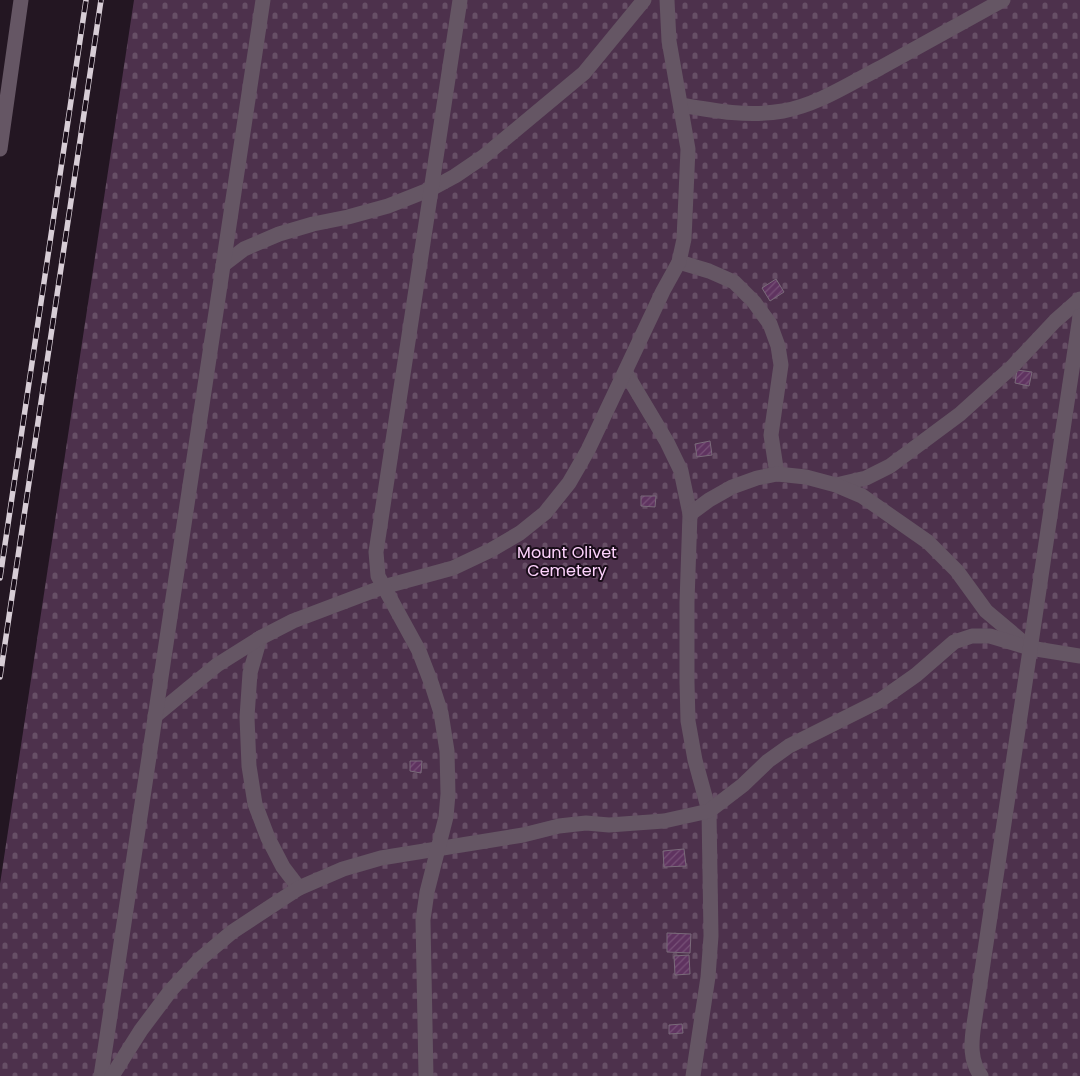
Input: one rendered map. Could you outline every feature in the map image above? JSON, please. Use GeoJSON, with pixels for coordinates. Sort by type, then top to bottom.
{"type":"FeatureCollection","features":[{"type":"Feature","properties":{"kind":"street"},"geometry":{"type":"LineString","coordinates":[[0,149],[21,0]]}},
{"type":"Feature","properties":{"kind":"street"},"geometry":{"type":"LineString","coordinates":[[101,1076],[263,0]]}},
{"type":"Feature","properties":{"kind":"street"},"geometry":{"type":"LineString","coordinates":[[426,1076],[423,920],[427,892],[446,817],[448,794],[446,751],[441,713],[419,651],[378,576],[376,552],[459,6],[470,0]]}},
{"type":"Feature","properties":{"kind":"street"},"geometry":{"type":"LineString","coordinates":[[223,265],[244,249],[279,234],[388,206],[431,189],[455,176],[482,157],[584,73],[644,0]]}},
{"type":"Feature","properties":{"kind":"street"},"geometry":{"type":"LineString","coordinates":[[155,716],[217,665],[260,638],[293,621],[383,587],[453,568],[491,550],[520,533],[545,513],[569,484],[588,450],[626,373],[663,291],[679,262],[684,239],[688,149],[669,41],[667,0]]}},
{"type":"Feature","properties":{"kind":"street"},"geometry":{"type":"LineString","coordinates":[[681,105],[725,113],[757,114],[784,111],[810,103],[843,88],[1002,0]]}},
{"type":"Feature","properties":{"kind":"street"},"geometry":{"type":"LineString","coordinates":[[679,262],[734,282],[754,302],[770,324],[778,346],[781,365],[771,434],[777,474]]}},
{"type":"Feature","properties":{"kind":"street"},"geometry":{"type":"LineString","coordinates":[[836,485],[866,478],[890,466],[960,414],[1012,367],[1055,321],[1080,298]]}},
{"type":"Feature","properties":{"kind":"street"},"geometry":{"type":"LineString","coordinates":[[981,1076],[972,1055],[972,1041],[1080,316]]}},
{"type":"Feature","properties":{"kind":"street"},"geometry":{"type":"LineString","coordinates":[[626,373],[667,442],[681,471],[690,514],[687,602],[688,721],[695,760],[709,811],[711,936],[708,977],[693,1076]]}},
{"type":"Feature","properties":{"kind":"street"},"geometry":{"type":"LineString","coordinates":[[690,514],[709,500],[732,487],[757,478],[777,474],[806,477],[836,485],[862,496],[928,542],[957,571],[986,611],[1030,648]]}},
{"type":"Feature","properties":{"kind":"street"},"geometry":{"type":"LineString","coordinates":[[112,1076],[141,1030],[161,1003],[200,958],[232,932],[298,888],[343,869],[380,858],[438,847],[523,835],[559,826],[586,823],[616,824],[664,821],[709,811],[790,746],[879,701],[916,674],[954,642],[972,636],[990,636],[1030,648],[1080,656]]}},
{"type":"Feature","properties":{"kind":"street"},"geometry":{"type":"LineString","coordinates":[[260,638],[250,672],[247,717],[249,766],[253,794],[268,838],[283,867],[298,888]]}},
{"type":"Feature","properties":{"kind":"green space","name":"Mount Olivet Cemetery"},"geometry":{"type":"Polygon","coordinates":[[[134,0],[1080,0],[1080,1076],[0,1076],[0,884],[134,0]]]}},
{"type":"Feature","properties":{"kind":"building"},"geometry":{"type":"Polygon","coordinates":[[[776,279],[784,292],[770,301],[762,288],[776,279]]]}},
{"type":"Feature","properties":{"kind":"building"},"geometry":{"type":"Polygon","coordinates":[[[1017,370],[1032,372],[1029,386],[1015,383],[1017,370]]]}},
{"type":"Feature","properties":{"kind":"building"},"geometry":{"type":"Polygon","coordinates":[[[710,441],[712,455],[697,457],[695,444],[710,441]]]}},
{"type":"Feature","properties":{"kind":"building"},"geometry":{"type":"Polygon","coordinates":[[[641,496],[656,496],[655,507],[641,506],[641,496]]]}},
{"type":"Feature","properties":{"kind":"building"},"geometry":{"type":"Polygon","coordinates":[[[410,761],[422,761],[421,773],[410,771],[410,761]]]}},
{"type":"Feature","properties":{"kind":"building"},"geometry":{"type":"Polygon","coordinates":[[[684,849],[686,866],[664,867],[663,851],[684,849]]]}},
{"type":"Feature","properties":{"kind":"building"},"geometry":{"type":"Polygon","coordinates":[[[667,933],[691,934],[690,953],[667,952],[667,933]]]}},
{"type":"Feature","properties":{"kind":"building"},"geometry":{"type":"Polygon","coordinates":[[[689,955],[690,974],[675,975],[674,956],[689,955]]]}},
{"type":"Feature","properties":{"kind":"building"},"geometry":{"type":"Polygon","coordinates":[[[682,1024],[683,1033],[669,1034],[669,1025],[682,1024]]]}},
{"type":"Feature","properties":{"kind":"railway"},"geometry":{"type":"LineString","coordinates":[[0,578],[86,0]]}},
{"type":"Feature","properties":{"kind":"railway"},"geometry":{"type":"LineString","coordinates":[[0,677],[101,0]]}}]}
